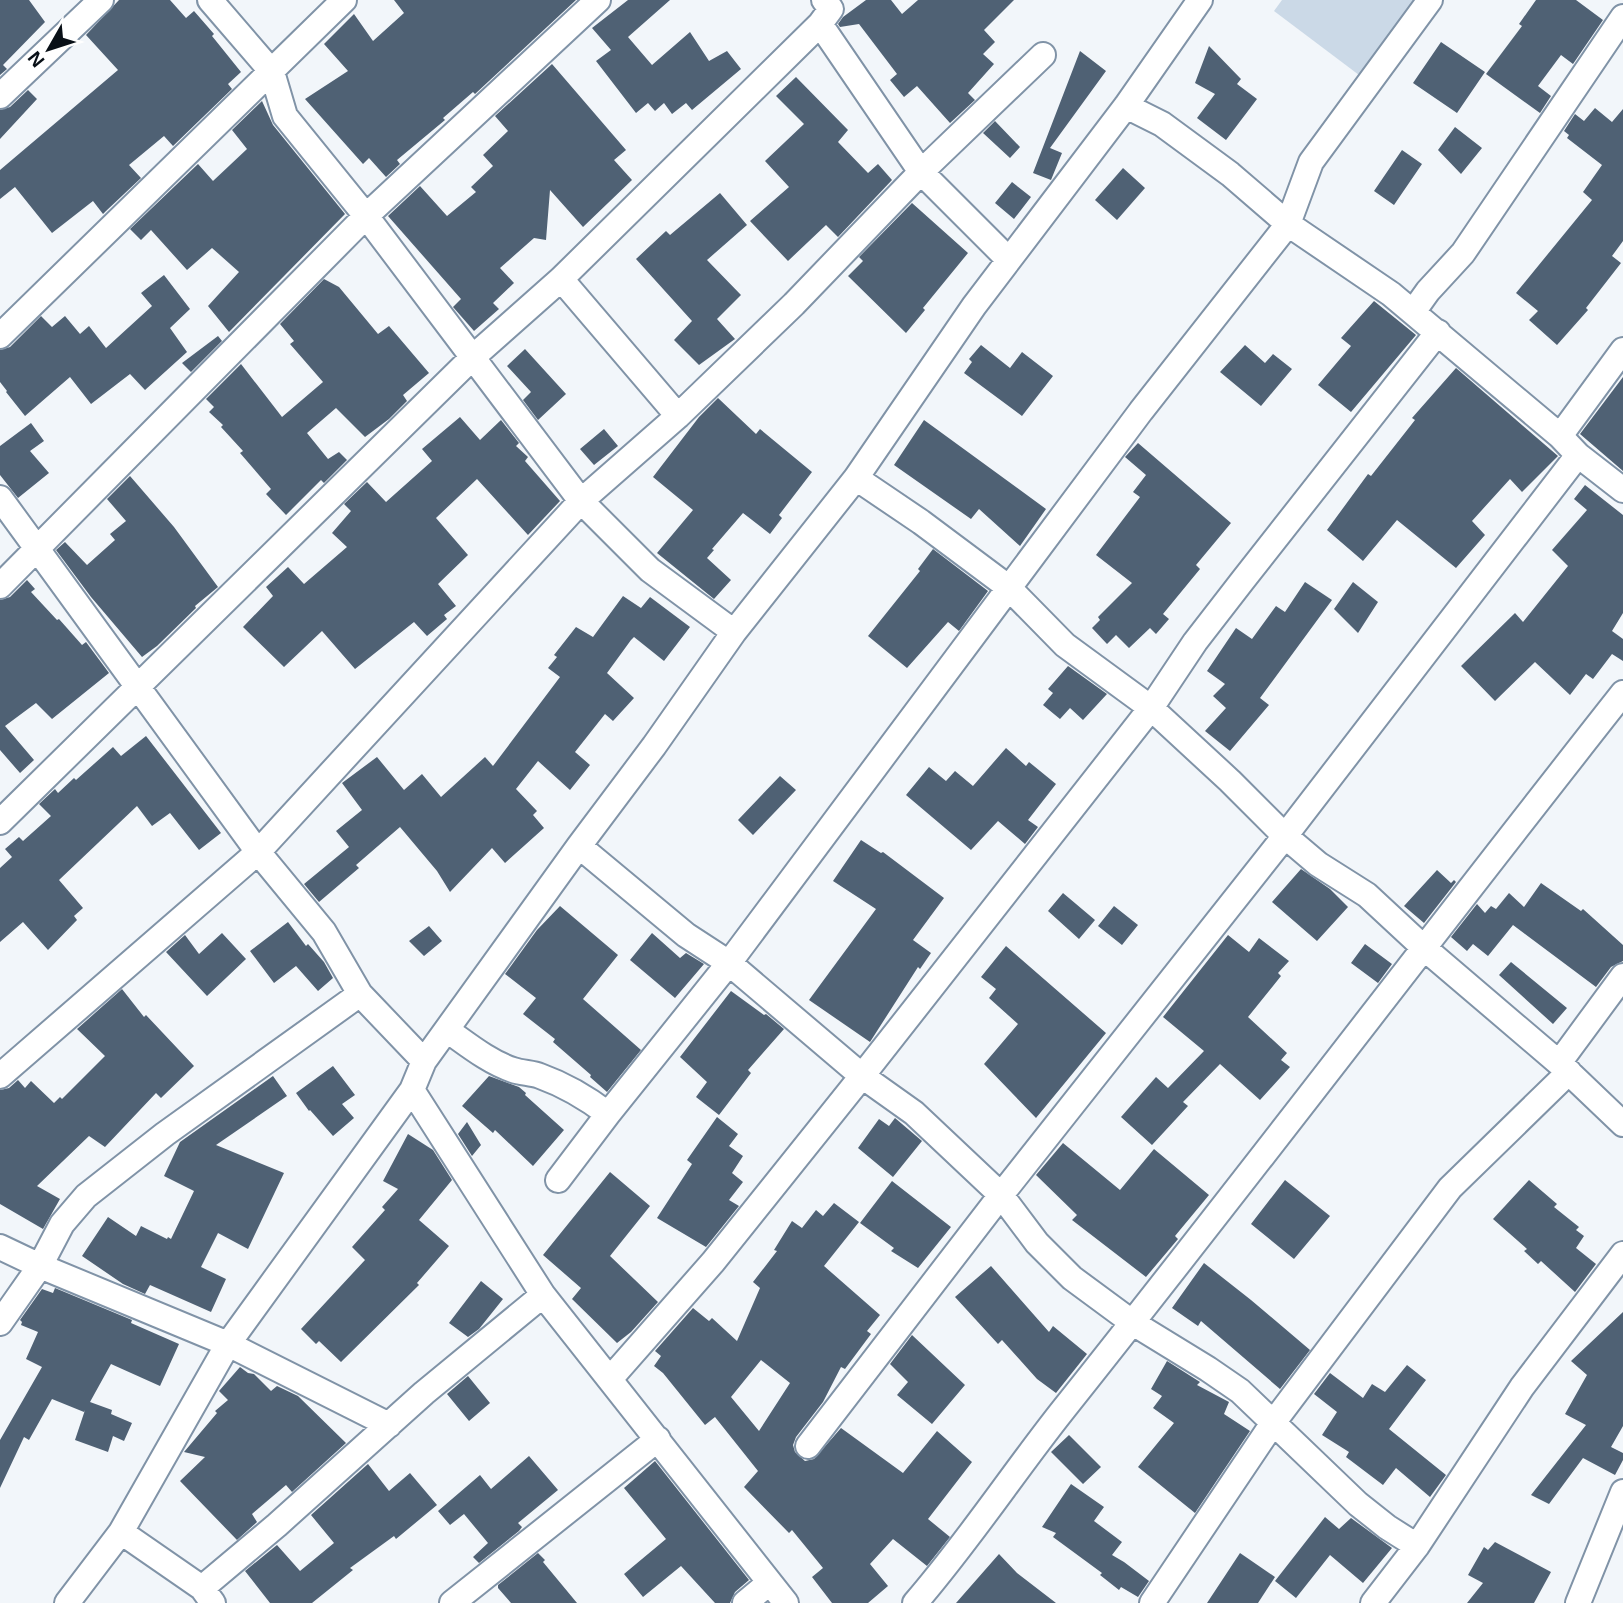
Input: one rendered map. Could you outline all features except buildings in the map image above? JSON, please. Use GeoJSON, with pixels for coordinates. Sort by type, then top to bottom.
{"type":"FeatureCollection","features":[{"type":"Feature","properties":{"kind":"street"},"geometry":{"type":"LineString","coordinates":[[0,96],[101,0]]}},
{"type":"Feature","properties":{"kind":"street"},"geometry":{"type":"LineString","coordinates":[[210,0],[272,72],[285,116],[366,216],[581,501],[650,570],[734,632]]}},
{"type":"Feature","properties":{"kind":"street"},"geometry":{"type":"LineString","coordinates":[[0,336],[344,0]]}},
{"type":"Feature","properties":{"kind":"street"},"geometry":{"type":"LineString","coordinates":[[0,586],[366,216],[598,0]]}},
{"type":"Feature","properties":{"kind":"street"},"geometry":{"type":"LineString","coordinates":[[67,1603],[121,1532],[229,1344],[411,1090],[424,1061],[734,632],[856,478],[1008,259],[1126,106],[1200,0]]}},
{"type":"Feature","properties":{"kind":"street"},"geometry":{"type":"LineString","coordinates":[[558,1180],[729,963],[1141,411],[1288,224],[1311,162],[1430,0]]}},
{"type":"Feature","properties":{"kind":"street"},"geometry":{"type":"LineString","coordinates":[[0,822],[473,357],[561,279],[829,8],[921,172],[1008,259]]}},
{"type":"Feature","properties":{"kind":"street"},"geometry":{"type":"LineString","coordinates":[[1413,312],[1428,291],[1463,253],[1623,17]]}},
{"type":"Feature","properties":{"kind":"street"},"geometry":{"type":"LineString","coordinates":[[0,1076],[258,852],[581,501],[678,416],[794,304],[921,172],[1042,55]]}},
{"type":"Feature","properties":{"kind":"street"},"geometry":{"type":"LineString","coordinates":[[1126,106],[1162,124],[1230,174],[1288,224],[1391,294],[1560,436],[1578,455],[1623,490]]}},
{"type":"Feature","properties":{"kind":"street"},"geometry":{"type":"LineString","coordinates":[[561,279],[678,416]]}},
{"type":"Feature","properties":{"kind":"street"},"geometry":{"type":"LineString","coordinates":[[610,1379],[713,1262],[862,1076],[1151,708],[1195,642],[1438,332]]}},
{"type":"Feature","properties":{"kind":"street"},"geometry":{"type":"LineString","coordinates":[[1560,436],[1623,350]]}},
{"type":"Feature","properties":{"kind":"street"},"geometry":{"type":"LineString","coordinates":[[808,1446],[1001,1195],[1286,836],[1578,455]]}},
{"type":"Feature","properties":{"kind":"street"},"geometry":{"type":"LineString","coordinates":[[856,478],[921,522],[1008,587],[1065,645],[1151,708],[1230,780],[1286,836],[1318,864],[1367,895],[1423,947],[1564,1067],[1623,1124]]}},
{"type":"Feature","properties":{"kind":"street"},"geometry":{"type":"LineString","coordinates":[[0,498],[258,852],[324,932],[360,994],[424,1061]]}},
{"type":"Feature","properties":{"kind":"street"},"geometry":{"type":"LineString","coordinates":[[915,1603],[1623,693]]}},
{"type":"Feature","properties":{"kind":"street"},"geometry":{"type":"LineString","coordinates":[[579,846],[686,935],[729,963],[862,1076],[914,1113],[1001,1195],[1037,1243],[1072,1278],[1133,1323],[1240,1391],[1359,1504],[1387,1527],[1417,1545]]}},
{"type":"Feature","properties":{"kind":"street"},"geometry":{"type":"LineString","coordinates":[[1152,1603],[1273,1423],[1450,1188],[1564,1067],[1623,976]]}},
{"type":"Feature","properties":{"kind":"street"},"geometry":{"type":"LineString","coordinates":[[0,1323],[40,1266],[62,1224],[86,1196],[165,1134],[360,994]]}},
{"type":"Feature","properties":{"kind":"street"},"geometry":{"type":"LineString","coordinates":[[447,1030],[489,1058],[513,1070],[538,1075],[584,1096],[608,1114]]}},
{"type":"Feature","properties":{"kind":"street"},"geometry":{"type":"LineString","coordinates":[[411,1090],[543,1295],[786,1603]]}},
{"type":"Feature","properties":{"kind":"street"},"geometry":{"type":"LineString","coordinates":[[0,1247],[229,1344],[389,1425]]}},
{"type":"Feature","properties":{"kind":"street"},"geometry":{"type":"LineString","coordinates":[[1373,1603],[1417,1545],[1522,1387],[1623,1254]]}},
{"type":"Feature","properties":{"kind":"street"},"geometry":{"type":"LineString","coordinates":[[121,1532],[208,1595],[277,1525],[389,1425],[543,1295]]}},
{"type":"Feature","properties":{"kind":"street"},"geometry":{"type":"LineString","coordinates":[[452,1603],[657,1438]]}},
{"type":"Feature","properties":{"kind":"street"},"geometry":{"type":"LineString","coordinates":[[1578,1603],[1623,1492]]}},
{"type":"Feature","properties":{"kind":"street"},"geometry":{"type":"LineString","coordinates":[[1597,1561],[1623,1548]]}},
{"type":"Feature","properties":{"kind":"street"},"geometry":{"type":"LineString","coordinates":[[745,1603],[769,1583]]}},
{"type":"Feature","properties":{"kind":"shaded area"},"geometry":{"type":"Polygon","coordinates":[[[1282,0],[1415,0],[1359,75],[1274,11],[1282,0]]]}}]}
